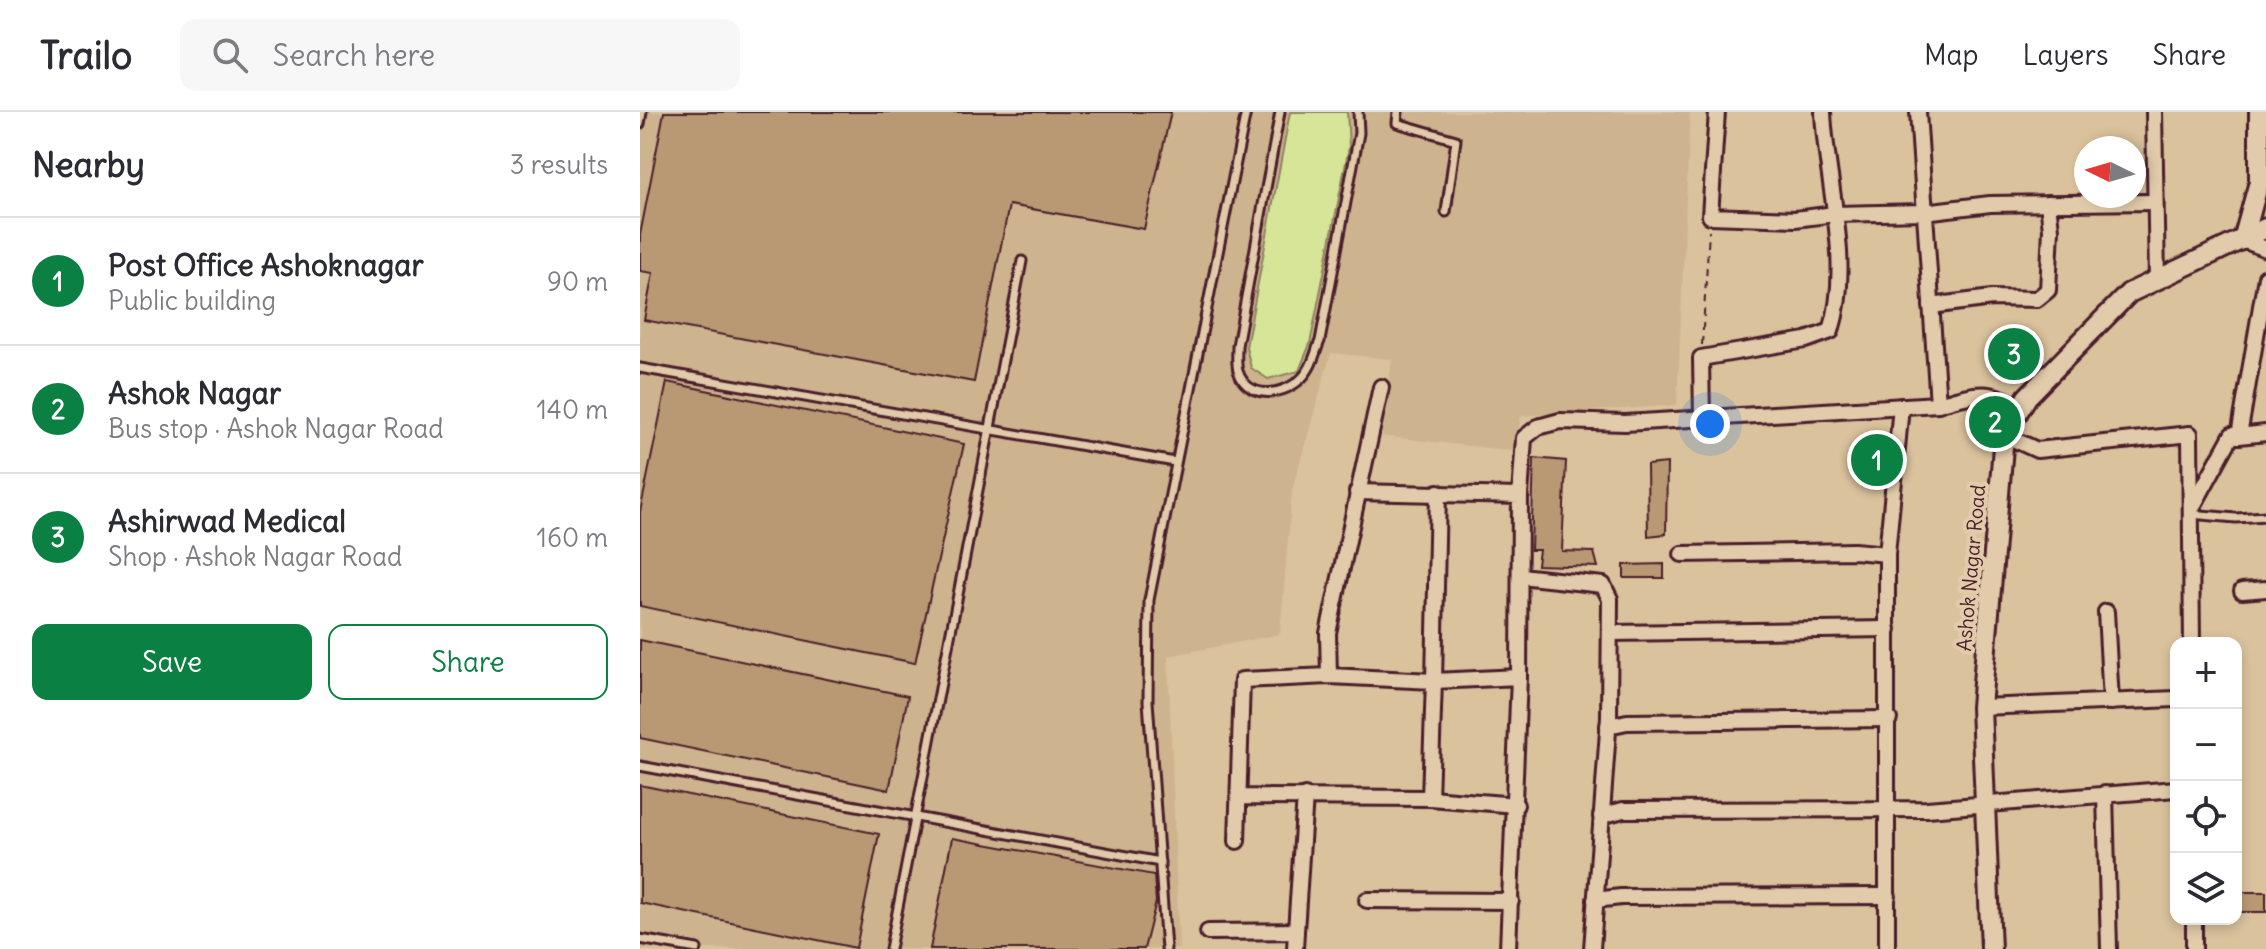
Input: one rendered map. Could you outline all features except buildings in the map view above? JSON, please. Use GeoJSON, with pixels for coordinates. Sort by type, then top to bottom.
{"type":"FeatureCollection","features":[{"type":"Feature","properties":{"kind":"street"},"geometry":{"type":"LineString","coordinates":[[1717,112],[1710,216],[1795,219],[1835,214],[1924,212],[1990,204],[2154,202]]}},
{"type":"Feature","properties":{"kind":"street"},"geometry":{"type":"LineString","coordinates":[[1702,417],[1701,358],[1806,340],[1831,331],[1838,309],[1835,214],[1823,112]]}},
{"type":"Feature","properties":{"kind":"street"},"geometry":{"type":"LineString","coordinates":[[1918,112],[1938,404]]}},
{"type":"Feature","properties":{"kind":"street"},"geometry":{"type":"LineString","coordinates":[[2154,112],[2157,280]]}},
{"type":"Feature","properties":{"kind":"street"},"geometry":{"type":"LineString","coordinates":[[2259,112],[2259,182],[2243,240],[2266,249]]}},
{"type":"Feature","properties":{"kind":"street"},"geometry":{"type":"LineString","coordinates":[[1931,306],[1992,298],[2037,299],[2048,290],[2051,229],[2048,203]]}},
{"type":"Feature","properties":{"kind":"street","name":"Ashok Nagar Road"},"geometry":{"type":"LineString","coordinates":[[1991,949],[1981,707],[2004,435],[2027,397],[2129,293],[2266,228]]}},
{"type":"Feature","properties":{"kind":"street"},"geometry":{"type":"LineString","coordinates":[[2239,436],[2266,277]]}},
{"type":"Feature","properties":{"kind":"street"},"geometry":{"type":"LineString","coordinates":[[1329,676],[1328,633],[1381,387]]}},
{"type":"Feature","properties":{"kind":"street"},"geometry":{"type":"LineString","coordinates":[[1508,949],[1516,805],[1520,496],[1524,438],[1538,427],[1560,421],[1625,423],[1938,404],[1975,394],[2002,397],[2020,409]]}},
{"type":"Feature","properties":{"kind":"street"},"geometry":{"type":"LineString","coordinates":[[1887,949],[1887,554],[1901,406]]}},
{"type":"Feature","properties":{"kind":"street"},"geometry":{"type":"LineString","coordinates":[[2190,512],[2232,435],[2266,433]]}},
{"type":"Feature","properties":{"kind":"street"},"geometry":{"type":"LineString","coordinates":[[2004,435],[2037,450],[2190,434],[2192,637]]}},
{"type":"Feature","properties":{"kind":"street"},"geometry":{"type":"LineString","coordinates":[[1357,492],[1520,496]]}},
{"type":"Feature","properties":{"kind":"street"},"geometry":{"type":"LineString","coordinates":[[1430,798],[1438,492]]}},
{"type":"Feature","properties":{"kind":"street"},"geometry":{"type":"LineString","coordinates":[[1682,554],[1854,551],[1887,554]]}},
{"type":"Feature","properties":{"kind":"street"},"geometry":{"type":"LineString","coordinates":[[1520,576],[1603,585],[1610,599],[1608,726],[1592,949]]}},
{"type":"Feature","properties":{"kind":"street"},"geometry":{"type":"LineString","coordinates":[[2242,591],[2266,589]]}},
{"type":"Feature","properties":{"kind":"street"},"geometry":{"type":"LineString","coordinates":[[2106,612],[2111,702]]}},
{"type":"Feature","properties":{"kind":"street"},"geometry":{"type":"LineString","coordinates":[[1611,633],[1888,629]]}},
{"type":"Feature","properties":{"kind":"street"},"geometry":{"type":"LineString","coordinates":[[1237,841],[1242,680],[1329,676],[1434,681],[1519,677]]}},
{"type":"Feature","properties":{"kind":"street"},"geometry":{"type":"LineString","coordinates":[[1981,707],[2170,699]]}},
{"type":"Feature","properties":{"kind":"street"},"geometry":{"type":"LineString","coordinates":[[1608,726],[1627,722],[1889,719]]}},
{"type":"Feature","properties":{"kind":"street"},"geometry":{"type":"LineString","coordinates":[[1601,816],[1623,810],[1927,809],[2170,789]]}},
{"type":"Feature","properties":{"kind":"street"},"geometry":{"type":"LineString","coordinates":[[2105,794],[2109,949]]}},
{"type":"Feature","properties":{"kind":"street"},"geometry":{"type":"LineString","coordinates":[[1295,949],[1305,796]]}},
{"type":"Feature","properties":{"kind":"street"},"geometry":{"type":"LineString","coordinates":[[1238,797],[1430,798],[1516,805]]}},
{"type":"Feature","properties":{"kind":"street"},"geometry":{"type":"LineString","coordinates":[[1595,900],[1621,897],[1888,896]]}},
{"type":"Feature","properties":{"kind":"street"},"geometry":{"type":"LineString","coordinates":[[1367,900],[1511,901]]}},
{"type":"Feature","properties":{"kind":"street"},"geometry":{"type":"LineString","coordinates":[[2194,925],[2194,949]]}},
{"type":"Feature","properties":{"kind":"street"},"geometry":{"type":"LineString","coordinates":[[1208,932],[1296,931]]}},
{"type":"Feature","properties":{"kind":"lane"},"geometry":{"type":"LineString","coordinates":[[640,124],[642,112]]}},
{"type":"Feature","properties":{"kind":"lane"},"geometry":{"type":"LineString","coordinates":[[1166,949],[1148,701],[1149,600],[1246,112]]}},
{"type":"Feature","properties":{"kind":"lane"},"geometry":{"type":"LineString","coordinates":[[1280,112],[1237,346],[1238,372],[1247,384],[1264,393],[1281,392],[1294,385],[1308,370],[1320,341],[1359,133],[1358,112]]}},
{"type":"Feature","properties":{"kind":"lane"},"geometry":{"type":"LineString","coordinates":[[1398,112],[1397,123],[1456,140],[1446,212]]}},
{"type":"Feature","properties":{"kind":"lane"},"geometry":{"type":"LineString","coordinates":[[890,949],[1022,261]]}},
{"type":"Feature","properties":{"kind":"lane"},"geometry":{"type":"LineString","coordinates":[[640,368],[989,432],[1175,462]]}},
{"type":"Feature","properties":{"kind":"lane"},"geometry":{"type":"LineString","coordinates":[[2190,512],[2236,518],[2266,516]]}},
{"type":"Feature","properties":{"kind":"lane"},"geometry":{"type":"LineString","coordinates":[[640,766],[1160,862]]}},
{"type":"Feature","properties":{"kind":"lane"},"geometry":{"type":"LineString","coordinates":[[640,939],[697,949]]}},
{"type":"Feature","properties":{"kind":"path"},"geometry":{"type":"LineString","coordinates":[[1701,358],[1710,216]]}},
{"type":"Feature","properties":{"kind":"shaded area"},"geometry":{"type":"Polygon","coordinates":[[[640,112],[1690,112],[1677,405],[1521,416],[1514,451],[1382,436],[1392,359],[1331,353],[1292,490],[1280,634],[1168,656],[1179,949],[640,949],[640,112]]]}},
{"type":"Feature","properties":{"kind":"green space"},"geometry":{"type":"Polygon","coordinates":[[[1290,112],[1347,112],[1349,147],[1310,344],[1299,371],[1268,379],[1251,368],[1246,347],[1290,112]]]}},
{"type":"Feature","properties":{"kind":"place","name":"Ashirwad Medical"},"geometry":{"type":"Point","coordinates":[2014,354]}},
{"type":"Feature","properties":{"kind":"place","name":"Ashok Nagar"},"geometry":{"type":"Point","coordinates":[1995,422]}},
{"type":"Feature","properties":{"kind":"place","name":"Post Office Ashoknagar"},"geometry":{"type":"Point","coordinates":[1877,460]}}]}
